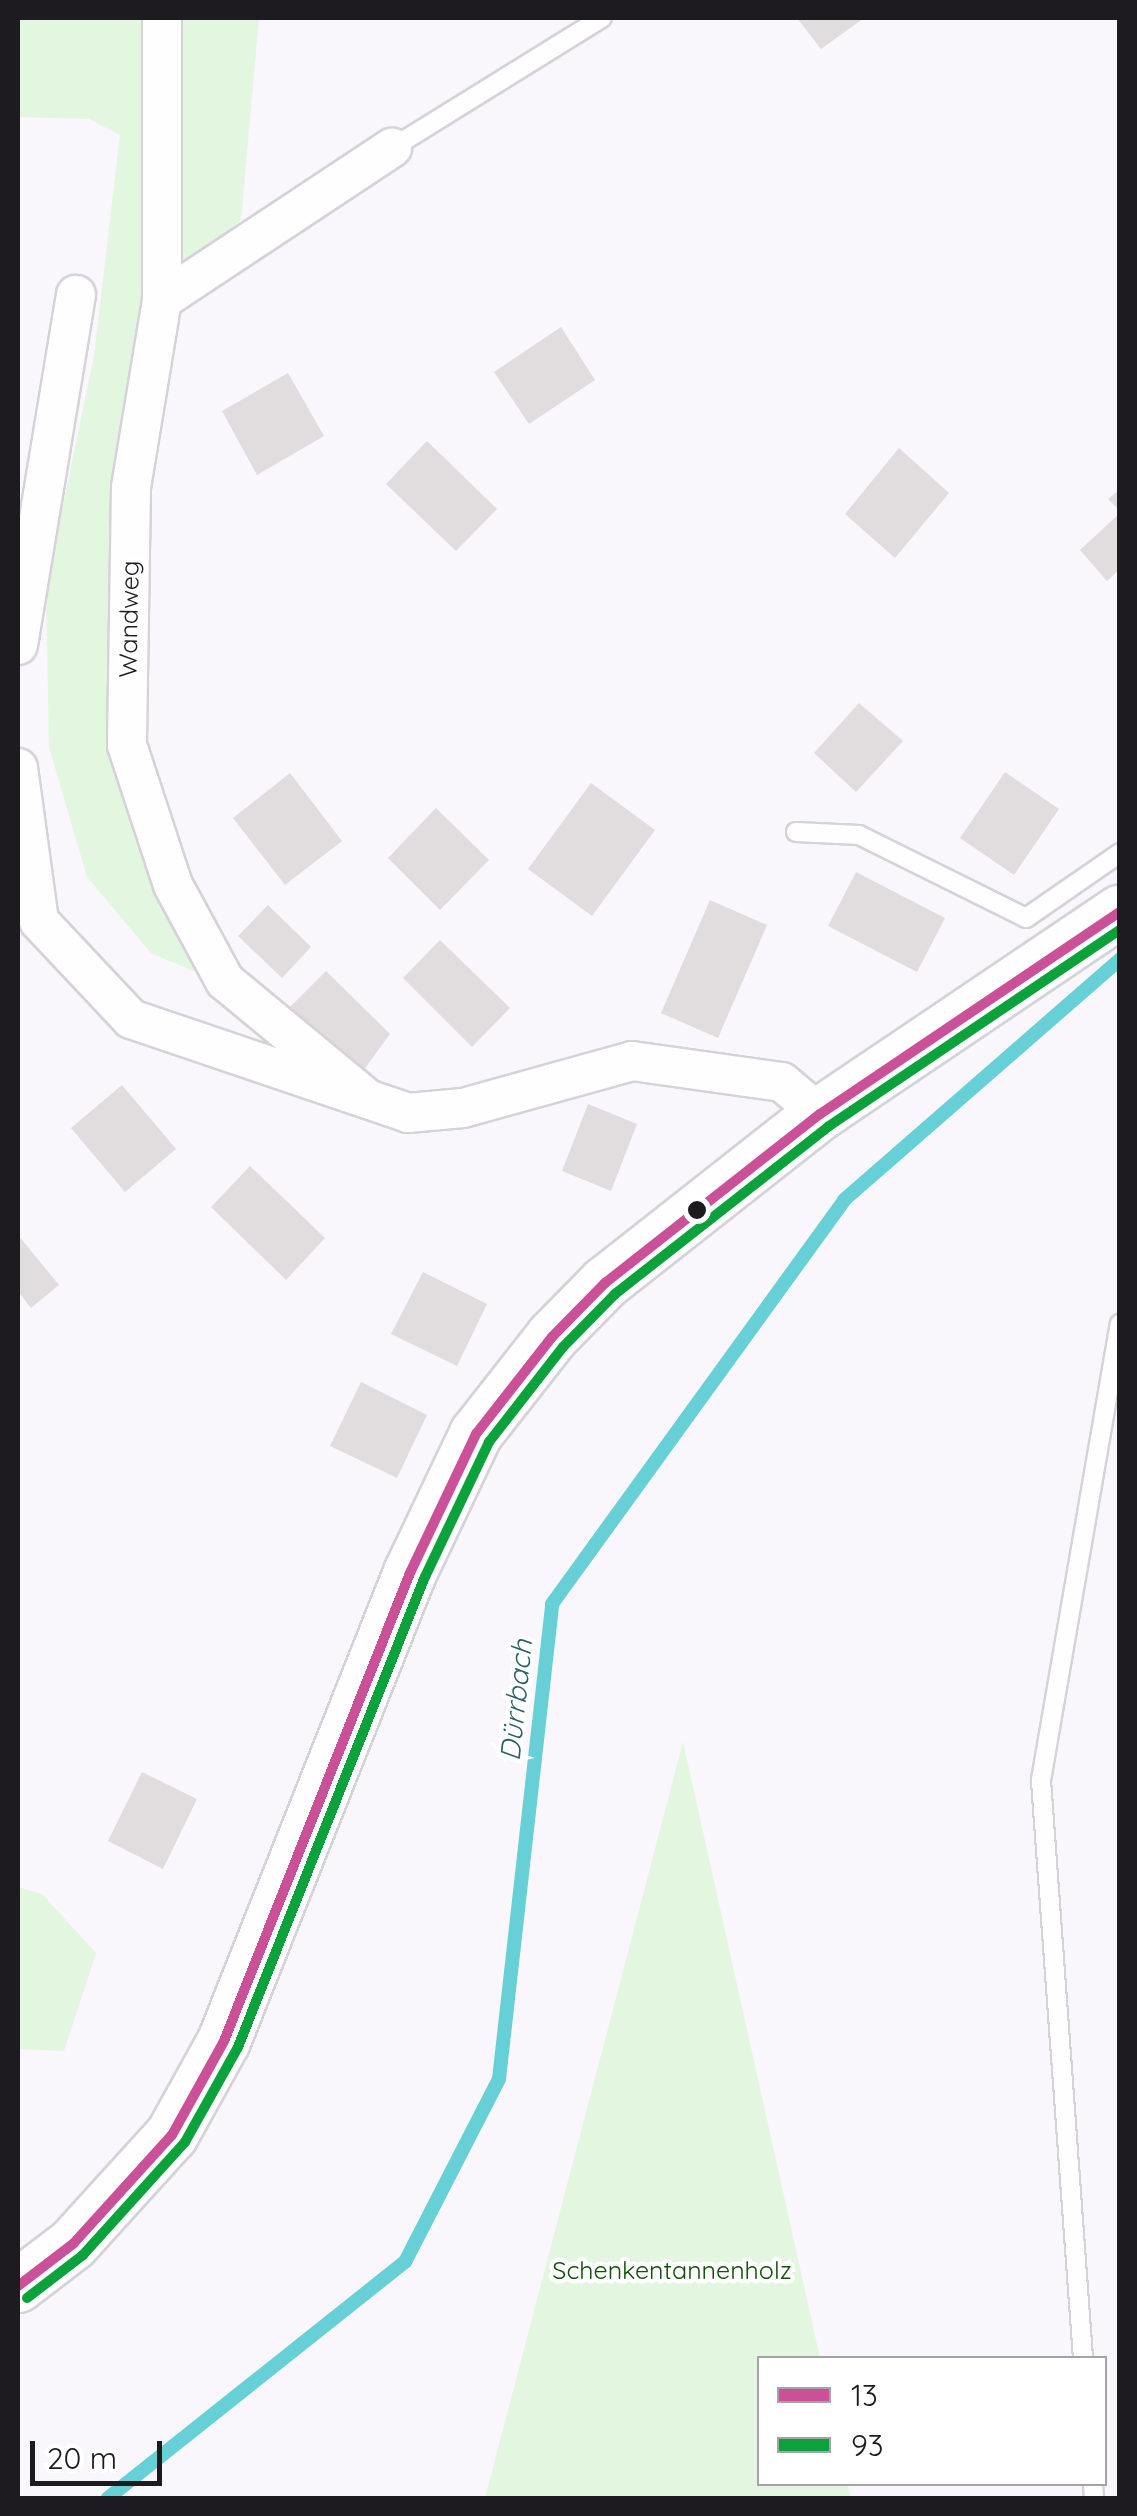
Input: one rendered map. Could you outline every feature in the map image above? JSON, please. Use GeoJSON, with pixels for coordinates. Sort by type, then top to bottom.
{"type":"FeatureCollection","features":[{"type":"Feature","properties":{"kind":"street","name":"Wandweg"},"geometry":{"type":"LineString","coordinates":[[162,18],[162,300],[131,487],[127,745],[173,885],[225,980],[364,1095]]}},
{"type":"Feature","properties":{"kind":"street"},"geometry":{"type":"LineString","coordinates":[[162,300],[392,148]]}},
{"type":"Feature","properties":{"kind":"street"},"geometry":{"type":"LineString","coordinates":[[18,645],[76,295]]}},
{"type":"Feature","properties":{"kind":"street","name":"Wandweg"},"geometry":{"type":"LineString","coordinates":[[18,768],[39,922],[131,1019],[273,1073],[364,1095],[408,1113],[463,1108],[632,1061],[782,1082],[820,1114]]}},
{"type":"Feature","properties":{"kind":"street"},"geometry":{"type":"LineString","coordinates":[[18,2286],[73,2244],[172,2135],[224,2041],[410,1573],[476,1434],[552,1337],[605,1283],[820,1114],[1120,912]]}},
{"type":"Feature","properties":{"kind":"lane"},"geometry":{"type":"LineString","coordinates":[[392,148],[602,18]]}},
{"type":"Feature","properties":{"kind":"lane"},"geometry":{"type":"LineString","coordinates":[[796,832],[859,835],[1026,918],[1120,853]]}},
{"type":"Feature","properties":{"kind":"lane"},"geometry":{"type":"LineString","coordinates":[[1084,2356],[1040,1780],[1120,1324]]}},
{"type":"Feature","properties":{"kind":"green space"},"geometry":{"type":"Polygon","coordinates":[[[18,18],[259,18],[241,220],[148,300],[108,593],[109,708],[135,834],[208,967],[193,971],[151,953],[87,877],[49,747],[46,587],[94,356],[120,135],[89,119],[18,117],[18,18]]]}},
{"type":"Feature","properties":{"kind":"green space","name":"Schenkentannenholz"},"geometry":{"type":"Polygon","coordinates":[[[683,1742],[820,2356],[757,2356],[757,2486],[848,2486],[851,2498],[485,2498],[683,1742]]]}},
{"type":"Feature","properties":{"kind":"green space"},"geometry":{"type":"Polygon","coordinates":[[[18,1887],[42,1894],[96,1953],[64,2051],[18,2049],[18,1887]]]}},
{"type":"Feature","properties":{"kind":"building"},"geometry":{"type":"Polygon","coordinates":[[[797,18],[864,18],[821,49],[797,18]]]}},
{"type":"Feature","properties":{"kind":"building"},"geometry":{"type":"Polygon","coordinates":[[[561,327],[595,380],[529,424],[494,372],[561,327]]]}},
{"type":"Feature","properties":{"kind":"building"},"geometry":{"type":"Polygon","coordinates":[[[288,373],[324,436],[257,475],[222,411],[288,373]]]}},
{"type":"Feature","properties":{"kind":"building"},"geometry":{"type":"Polygon","coordinates":[[[427,441],[497,509],[456,551],[386,484],[427,441]]]}},
{"type":"Feature","properties":{"kind":"building"},"geometry":{"type":"Polygon","coordinates":[[[899,448],[949,493],[895,558],[845,514],[899,448]]]}},
{"type":"Feature","properties":{"kind":"building"},"geometry":{"type":"Polygon","coordinates":[[[1120,489],[1120,511],[1108,499],[1120,489]]]}},
{"type":"Feature","properties":{"kind":"building"},"geometry":{"type":"Polygon","coordinates":[[[1120,513],[1120,569],[1107,581],[1080,550],[1120,513]]]}},
{"type":"Feature","properties":{"kind":"building"},"geometry":{"type":"Polygon","coordinates":[[[859,703],[903,741],[856,792],[814,753],[859,703]]]}},
{"type":"Feature","properties":{"kind":"building"},"geometry":{"type":"Polygon","coordinates":[[[1005,772],[1059,809],[1014,875],[960,838],[1005,772]]]}},
{"type":"Feature","properties":{"kind":"building"},"geometry":{"type":"Polygon","coordinates":[[[290,773],[342,841],[285,885],[233,818],[290,773]]]}},
{"type":"Feature","properties":{"kind":"building"},"geometry":{"type":"Polygon","coordinates":[[[591,783],[655,830],[592,916],[528,869],[591,783]]]}},
{"type":"Feature","properties":{"kind":"building"},"geometry":{"type":"Polygon","coordinates":[[[436,808],[489,860],[440,910],[388,858],[436,808]]]}},
{"type":"Feature","properties":{"kind":"building"},"geometry":{"type":"Polygon","coordinates":[[[856,872],[945,918],[917,972],[828,926],[856,872]]]}},
{"type":"Feature","properties":{"kind":"building"},"geometry":{"type":"Polygon","coordinates":[[[710,900],[767,925],[718,1038],[661,1013],[710,900]]]}},
{"type":"Feature","properties":{"kind":"building"},"geometry":{"type":"Polygon","coordinates":[[[268,905],[311,947],[282,978],[238,936],[268,905]]]}},
{"type":"Feature","properties":{"kind":"building"},"geometry":{"type":"Polygon","coordinates":[[[440,940],[510,1008],[472,1047],[403,978],[440,940]]]}},
{"type":"Feature","properties":{"kind":"building"},"geometry":{"type":"Polygon","coordinates":[[[326,971],[390,1034],[363,1071],[290,1007],[326,971]]]}},
{"type":"Feature","properties":{"kind":"building"},"geometry":{"type":"Polygon","coordinates":[[[122,1085],[176,1149],[125,1192],[71,1128],[122,1085]]]}},
{"type":"Feature","properties":{"kind":"building"},"geometry":{"type":"Polygon","coordinates":[[[588,1104],[637,1124],[611,1191],[562,1171],[588,1104]]]}},
{"type":"Feature","properties":{"kind":"building"},"geometry":{"type":"Polygon","coordinates":[[[250,1166],[325,1238],[286,1280],[211,1207],[250,1166]]]}},
{"type":"Feature","properties":{"kind":"building"},"geometry":{"type":"Polygon","coordinates":[[[18,1235],[59,1285],[31,1308],[18,1291],[18,1235]]]}},
{"type":"Feature","properties":{"kind":"building"},"geometry":{"type":"Polygon","coordinates":[[[423,1272],[487,1304],[457,1366],[391,1334],[423,1272]]]}},
{"type":"Feature","properties":{"kind":"building"},"geometry":{"type":"Polygon","coordinates":[[[361,1382],[427,1415],[397,1478],[330,1446],[361,1382]]]}},
{"type":"Feature","properties":{"kind":"building"},"geometry":{"type":"Polygon","coordinates":[[[142,1772],[197,1799],[163,1869],[108,1841],[142,1772]]]}},
{"type":"Feature","properties":{"kind":"waterway","name":"Dürrbach"},"geometry":{"type":"LineString","coordinates":[[108,2498],[405,2262],[499,2079],[552,1604],[844,1200],[1120,959]]}},
{"type":"Feature","properties":{"kind":"transit line","name":"13"},"geometry":{"type":"LineString","coordinates":[[18,2286],[73,2244],[172,2135],[224,2041],[410,1573],[476,1434],[552,1337],[605,1283],[820,1114],[1120,912]]}},
{"type":"Feature","properties":{"kind":"transit line","name":"93"},"geometry":{"type":"LineString","coordinates":[[27,2298],[83,2255],[185,2142],[238,2047],[424,1579],[489,1442],[563,1347],[615,1294],[829,1126],[1120,930]]}}]}
